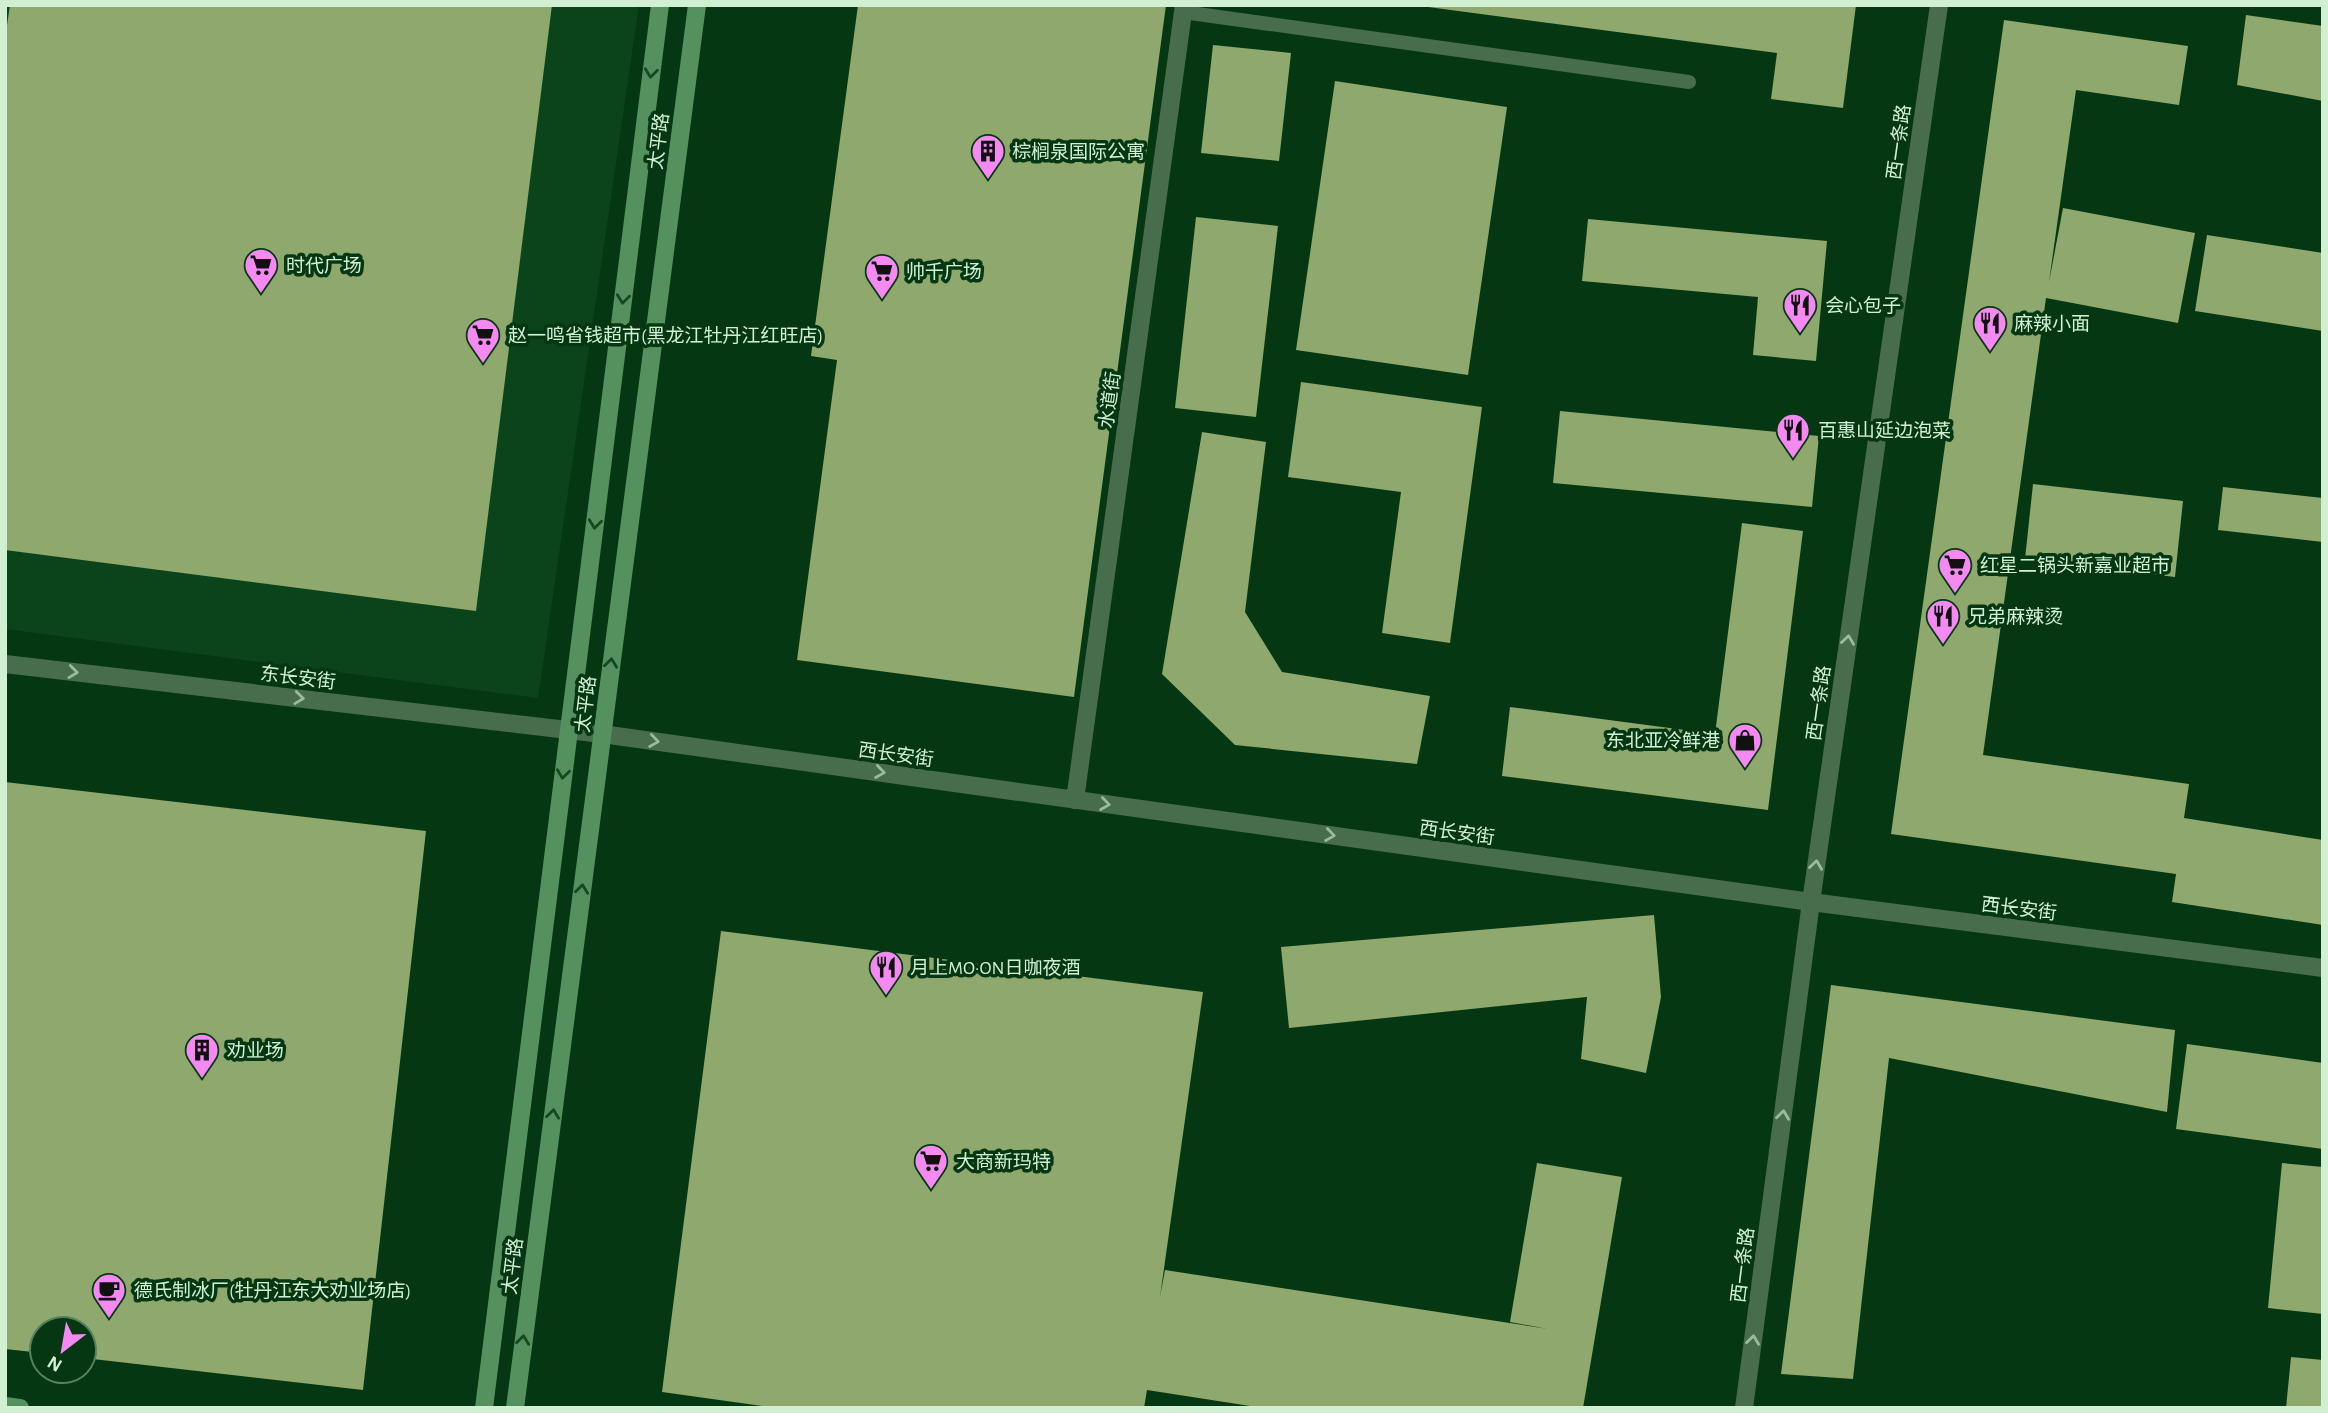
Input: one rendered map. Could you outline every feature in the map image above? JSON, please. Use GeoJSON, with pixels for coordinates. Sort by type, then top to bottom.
{"type":"FeatureCollection","features":[{"type":"Feature","properties":{"kind":"main road","name":"太平路"},"geometry":{"type":"LineString","coordinates":[[515,1408],[660,5]]}},
{"type":"Feature","properties":{"kind":"main road","name":"太平路"},"geometry":{"type":"LineString","coordinates":[[484,1408],[697,5]]}},
{"type":"Feature","properties":{"kind":"main road"},"geometry":{"type":"LineString","coordinates":[[5,1406],[20,1408]]}},
{"type":"Feature","properties":{"kind":"street","name":"西一条路"},"geometry":{"type":"LineString","coordinates":[[1744,1408],[1811,902],[1939,5]]}},
{"type":"Feature","properties":{"kind":"street","name":"水道街"},"geometry":{"type":"LineString","coordinates":[[1075,800],[1183,8]]}},
{"type":"Feature","properties":{"kind":"street","name":"东长安街"},"geometry":{"type":"LineString","coordinates":[[5,664],[586,732]]}},
{"type":"Feature","properties":{"kind":"street","name":"西长安街"},"geometry":{"type":"LineString","coordinates":[[586,732],[1811,902],[2323,968]]}},
{"type":"Feature","properties":{"kind":"lane"},"geometry":{"type":"LineString","coordinates":[[1183,8],[1689,82]]}},
{"type":"Feature","properties":{"kind":"shaded area","name":"时代广场"},"geometry":{"type":"Polygon","coordinates":[[[5,5],[639,5],[538,698],[5,629],[5,5]]]}},
{"type":"Feature","properties":{"kind":"building","name":"时代广场"},"geometry":{"type":"Polygon","coordinates":[[[10,5],[552,5],[476,611],[5,550],[5,39],[10,5]]]}},
{"type":"Feature","properties":{"kind":"building","name":"棕榈泉国际公寓"},"geometry":{"type":"Polygon","coordinates":[[[858,5],[1166,5],[1074,697],[797,660],[837,360],[811,356],[858,5]]]}},
{"type":"Feature","properties":{"kind":"building"},"geometry":{"type":"Polygon","coordinates":[[[1413,5],[1856,5],[1843,108],[1771,99],[1777,53],[1413,5]]]}},
{"type":"Feature","properties":{"kind":"building"},"geometry":{"type":"Polygon","coordinates":[[[2246,15],[2323,26],[2323,101],[2237,85],[2246,15]]]}},
{"type":"Feature","properties":{"kind":"building"},"geometry":{"type":"Polygon","coordinates":[[[2004,20],[2188,46],[2179,105],[2076,90],[2049,282],[2063,208],[2195,233],[2178,323],[2046,298],[1983,755],[2189,784],[2184,818],[2323,840],[2323,925],[2172,902],[2176,874],[1891,834],[2004,20]]]}},
{"type":"Feature","properties":{"kind":"building"},"geometry":{"type":"Polygon","coordinates":[[[1213,45],[1291,53],[1279,161],[1201,153],[1213,45]]]}},
{"type":"Feature","properties":{"kind":"building"},"geometry":{"type":"Polygon","coordinates":[[[1335,81],[1507,107],[1468,375],[1296,350],[1335,81]]]}},
{"type":"Feature","properties":{"kind":"building"},"geometry":{"type":"Polygon","coordinates":[[[1196,217],[1278,226],[1256,417],[1175,408],[1196,217]]]}},
{"type":"Feature","properties":{"kind":"building"},"geometry":{"type":"Polygon","coordinates":[[[1588,219],[1827,241],[1816,361],[1753,355],[1758,297],[1582,281],[1588,219]]]}},
{"type":"Feature","properties":{"kind":"building"},"geometry":{"type":"Polygon","coordinates":[[[2207,235],[2323,253],[2323,331],[2195,311],[2207,235]]]}},
{"type":"Feature","properties":{"kind":"building"},"geometry":{"type":"Polygon","coordinates":[[[1301,382],[1482,407],[1450,643],[1382,633],[1401,492],[1288,477],[1301,382]]]}},
{"type":"Feature","properties":{"kind":"building"},"geometry":{"type":"Polygon","coordinates":[[[1560,411],[1819,436],[1812,507],[1553,483],[1560,411]]]}},
{"type":"Feature","properties":{"kind":"building"},"geometry":{"type":"Polygon","coordinates":[[[1202,432],[1266,442],[1245,612],[1282,672],[1430,696],[1417,764],[1235,745],[1162,674],[1202,432]]]}},
{"type":"Feature","properties":{"kind":"building"},"geometry":{"type":"Polygon","coordinates":[[[2033,484],[2183,501],[2175,577],[2025,559],[2033,484]]]}},
{"type":"Feature","properties":{"kind":"building"},"geometry":{"type":"Polygon","coordinates":[[[2223,487],[2323,498],[2323,542],[2218,530],[2223,487]]]}},
{"type":"Feature","properties":{"kind":"building"},"geometry":{"type":"Polygon","coordinates":[[[1742,523],[1803,531],[1768,810],[1502,776],[1510,707],[1715,734],[1742,523]]]}},
{"type":"Feature","properties":{"kind":"building","name":"劝业场"},"geometry":{"type":"Polygon","coordinates":[[[5,782],[426,831],[363,1390],[98,1360],[98,1315],[28,1315],[28,1351],[5,1349],[5,782]]]}},
{"type":"Feature","properties":{"kind":"building"},"geometry":{"type":"Polygon","coordinates":[[[1654,915],[1661,997],[1646,1073],[1581,1059],[1587,997],[1289,1028],[1281,947],[1654,915]]]}},
{"type":"Feature","properties":{"kind":"building","name":"大商新玛特"},"geometry":{"type":"Polygon","coordinates":[[[721,931],[1203,992],[1160,1297],[1165,1270],[1548,1329],[1510,1322],[1537,1163],[1622,1177],[1583,1408],[1263,1408],[1147,1390],[1144,1408],[776,1408],[662,1392],[721,931]]]}},
{"type":"Feature","properties":{"kind":"building"},"geometry":{"type":"Polygon","coordinates":[[[1831,985],[2175,1030],[2167,1112],[1889,1058],[1853,1379],[1781,1374],[1831,985]]]}},
{"type":"Feature","properties":{"kind":"building"},"geometry":{"type":"Polygon","coordinates":[[[2187,1044],[2323,1063],[2323,1149],[2176,1129],[2187,1044]]]}},
{"type":"Feature","properties":{"kind":"building"},"geometry":{"type":"Polygon","coordinates":[[[2282,1163],[2323,1167],[2323,1314],[2268,1308],[2282,1163]]]}},
{"type":"Feature","properties":{"kind":"building"},"geometry":{"type":"Polygon","coordinates":[[[2291,1357],[2323,1360],[2323,1408],[2286,1408],[2291,1357]]]}},
{"type":"Feature","properties":{"kind":"place","name":"棕榈泉国际公寓"},"geometry":{"type":"Point","coordinates":[988,181]}},
{"type":"Feature","properties":{"kind":"place","name":"时代广场"},"geometry":{"type":"Point","coordinates":[261,295]}},
{"type":"Feature","properties":{"kind":"place","name":"帅千广场"},"geometry":{"type":"Point","coordinates":[882,301]}},
{"type":"Feature","properties":{"kind":"place","name":"会心包子"},"geometry":{"type":"Point","coordinates":[1800,335]}},
{"type":"Feature","properties":{"kind":"place","name":"麻辣小面"},"geometry":{"type":"Point","coordinates":[1990,353]}},
{"type":"Feature","properties":{"kind":"place","name":"赵一鸣省钱超市(黑龙江牡丹江红旺店)"},"geometry":{"type":"Point","coordinates":[483,365]}},
{"type":"Feature","properties":{"kind":"place","name":"百惠山延边泡菜"},"geometry":{"type":"Point","coordinates":[1793,460]}},
{"type":"Feature","properties":{"kind":"place","name":"红星二锅头新嘉业超市"},"geometry":{"type":"Point","coordinates":[1955,595]}},
{"type":"Feature","properties":{"kind":"place","name":"兄弟麻辣烫"},"geometry":{"type":"Point","coordinates":[1943,646]}},
{"type":"Feature","properties":{"kind":"place","name":"东北亚冷鲜港"},"geometry":{"type":"Point","coordinates":[1745,770]}},
{"type":"Feature","properties":{"kind":"place","name":"月上MO·ON日咖夜酒"},"geometry":{"type":"Point","coordinates":[886,997]}},
{"type":"Feature","properties":{"kind":"place","name":"劝业场"},"geometry":{"type":"Point","coordinates":[202,1080]}},
{"type":"Feature","properties":{"kind":"place","name":"大商新玛特"},"geometry":{"type":"Point","coordinates":[931,1191]}},
{"type":"Feature","properties":{"kind":"place","name":"德氏制冰厂(牡丹江东大劝业场店)"},"geometry":{"type":"Point","coordinates":[109,1320]}}]}
